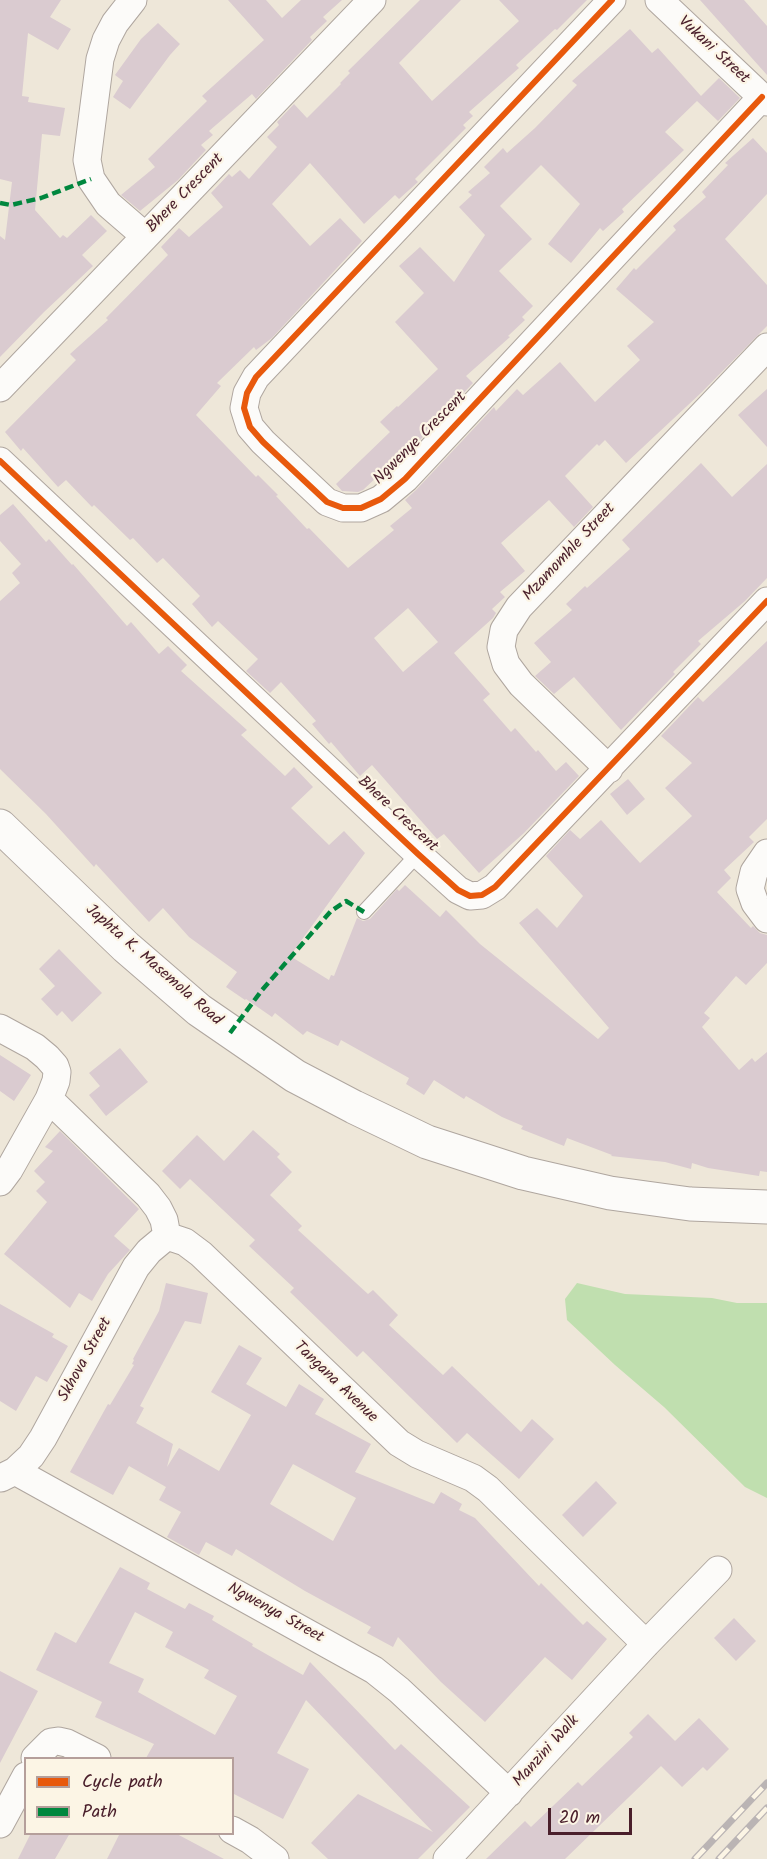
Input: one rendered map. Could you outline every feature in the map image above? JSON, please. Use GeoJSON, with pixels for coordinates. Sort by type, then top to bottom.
{"type":"FeatureCollection","features":[{"type":"Feature","properties":{"kind":"main road","name":"Japhta K. Masemola Road"},"geometry":{"type":"LineString","coordinates":[[0,826],[126,947],[199,1010],[295,1076],[354,1107],[427,1142],[524,1173],[610,1193],[690,1204],[767,1207]]}},
{"type":"Feature","properties":{"kind":"street"},"geometry":{"type":"LineString","coordinates":[[133,0],[115,22],[100,59],[87,160],[91,179],[108,204],[145,237]]}},
{"type":"Feature","properties":{"kind":"street","name":"Bhere Crescent"},"geometry":{"type":"LineString","coordinates":[[0,388],[372,0]]}},
{"type":"Feature","properties":{"kind":"street","name":"Ngwenye Crescent"},"geometry":{"type":"LineString","coordinates":[[612,0],[256,377],[246,393],[244,408],[250,427],[327,502],[343,508],[360,508],[381,499],[405,479],[765,99]]}},
{"type":"Feature","properties":{"kind":"street","name":"Vukani Street"},"geometry":{"type":"LineString","coordinates":[[659,0],[765,99]]}},
{"type":"Feature","properties":{"kind":"street","name":"Mzamomhle Street"},"geometry":{"type":"LineString","coordinates":[[609,769],[521,684],[506,664],[501,647],[504,630],[527,599],[767,347]]}},
{"type":"Feature","properties":{"kind":"street","name":"Bhere Crescent"},"geometry":{"type":"LineString","coordinates":[[0,460],[418,854],[458,890],[470,896],[482,895],[495,887],[767,601]]}},
{"type":"Feature","properties":{"kind":"street"},"geometry":{"type":"LineString","coordinates":[[767,853],[754,872],[750,889],[755,903],[767,919]]}},
{"type":"Feature","properties":{"kind":"street"},"geometry":{"type":"LineString","coordinates":[[0,1028],[35,1047],[55,1066],[56,1081],[49,1099],[0,1182]]}},
{"type":"Feature","properties":{"kind":"street"},"geometry":{"type":"LineString","coordinates":[[49,1099],[148,1196],[164,1220],[167,1236]]}},
{"type":"Feature","properties":{"kind":"street","name":"Skhova Street"},"geometry":{"type":"LineString","coordinates":[[7,1475],[31,1456],[136,1267],[149,1251],[167,1236]]}},
{"type":"Feature","properties":{"kind":"street","name":"Tangana Avenue"},"geometry":{"type":"LineString","coordinates":[[167,1236],[185,1242],[201,1254],[399,1443],[417,1454],[473,1478],[488,1489],[646,1644]]}},
{"type":"Feature","properties":{"kind":"street","name":"Ngwenya Street"},"geometry":{"type":"LineString","coordinates":[[7,1475],[375,1670],[509,1793]]}},
{"type":"Feature","properties":{"kind":"street","name":"Manzini Walk"},"geometry":{"type":"LineString","coordinates":[[447,1859],[646,1644],[718,1570]]}},
{"type":"Feature","properties":{"kind":"street"},"geometry":{"type":"LineString","coordinates":[[36,1757],[44,1748],[58,1741],[95,1757]]}},
{"type":"Feature","properties":{"kind":"street"},"geometry":{"type":"LineString","coordinates":[[0,1824],[24,1780]]}},
{"type":"Feature","properties":{"kind":"street"},"geometry":{"type":"LineString","coordinates":[[234,1831],[275,1859]]}},
{"type":"Feature","properties":{"kind":"lane"},"geometry":{"type":"LineString","coordinates":[[364,912],[418,854]]}},
{"type":"Feature","properties":{"kind":"green space"},"geometry":{"type":"Polygon","coordinates":[[[577,1283],[625,1294],[712,1298],[737,1303],[767,1303],[767,1498],[745,1487],[664,1407],[567,1320],[565,1299],[577,1283]]]}},
{"type":"Feature","properties":{"kind":"building"},"geometry":{"type":"Polygon","coordinates":[[[0,0],[61,0],[50,17],[71,29],[58,50],[28,33],[22,96],[29,97],[28,102],[65,108],[60,136],[42,134],[35,210],[60,238],[63,235],[67,238],[91,215],[107,231],[82,255],[93,266],[0,357],[0,236],[5,240],[12,182],[0,179],[0,0]]]}},
{"type":"Feature","properties":{"kind":"building"},"geometry":{"type":"Polygon","coordinates":[[[228,0],[266,0],[282,18],[301,0],[342,0],[323,17],[327,21],[310,37],[312,40],[256,99],[252,94],[209,131],[213,135],[201,145],[206,150],[178,180],[140,211],[121,195],[155,167],[148,159],[207,101],[202,96],[264,40],[228,0]]]}},
{"type":"Feature","properties":{"kind":"building"},"geometry":{"type":"Polygon","coordinates":[[[420,0],[461,0],[399,63],[432,101],[519,21],[499,0],[587,0],[557,30],[555,29],[516,65],[519,68],[469,112],[473,116],[463,125],[466,128],[415,179],[418,182],[399,199],[395,195],[364,224],[310,163],[272,204],[310,246],[340,218],[362,241],[272,338],[256,350],[254,347],[217,383],[221,386],[196,415],[348,568],[394,530],[390,526],[412,508],[405,500],[494,407],[496,411],[517,389],[523,395],[560,362],[595,402],[640,360],[627,346],[654,322],[616,289],[634,268],[636,270],[676,230],[673,226],[706,197],[702,192],[728,165],[725,163],[753,138],[767,153],[767,194],[725,239],[767,285],[767,326],[702,392],[626,463],[605,440],[599,446],[597,444],[565,476],[593,507],[574,527],[549,500],[501,543],[525,571],[500,592],[505,597],[492,609],[496,613],[493,618],[454,653],[490,694],[483,700],[511,732],[515,728],[556,771],[566,762],[579,776],[524,833],[479,873],[444,834],[437,839],[372,765],[360,776],[312,724],[316,721],[281,682],[270,693],[246,671],[258,659],[218,621],[212,627],[192,604],[200,596],[163,558],[157,563],[133,538],[130,540],[94,505],[92,507],[66,480],[58,487],[23,448],[21,451],[5,432],[76,360],[70,354],[108,320],[106,318],[168,255],[161,247],[179,228],[189,237],[223,207],[211,193],[229,174],[232,177],[240,170],[249,179],[277,147],[267,137],[294,104],[307,118],[341,84],[350,73],[348,71],[420,0]],[[408,608],[374,638],[403,672],[438,642],[408,608]]]}},
{"type":"Feature","properties":{"kind":"building"},"geometry":{"type":"Polygon","coordinates":[[[700,0],[744,0],[767,26],[767,75],[700,0]]]}},
{"type":"Feature","properties":{"kind":"building"},"geometry":{"type":"Polygon","coordinates":[[[158,23],[180,44],[130,109],[113,97],[123,81],[115,75],[141,39],[158,23]]]}},
{"type":"Feature","properties":{"kind":"building"},"geometry":{"type":"Polygon","coordinates":[[[630,29],[652,53],[658,48],[701,96],[719,78],[740,98],[718,121],[697,101],[665,132],[684,150],[622,209],[624,212],[603,231],[600,228],[571,263],[548,244],[580,204],[541,165],[500,206],[532,239],[499,271],[533,306],[522,317],[525,320],[508,336],[510,337],[466,376],[473,383],[394,468],[383,477],[380,474],[363,490],[342,491],[336,484],[390,432],[380,422],[438,369],[395,322],[424,293],[399,266],[420,247],[454,282],[485,235],[459,207],[472,195],[468,192],[490,173],[484,167],[503,148],[507,153],[535,128],[577,85],[572,81],[630,29]]]}},
{"type":"Feature","properties":{"kind":"building"},"geometry":{"type":"Polygon","coordinates":[[[767,389],[767,447],[738,415],[767,389]]]}},
{"type":"Feature","properties":{"kind":"building"},"geometry":{"type":"Polygon","coordinates":[[[701,463],[732,497],[767,464],[767,578],[745,601],[698,641],[701,644],[621,730],[574,677],[554,694],[535,676],[551,662],[534,643],[572,610],[566,604],[630,549],[622,540],[701,463]]]}},
{"type":"Feature","properties":{"kind":"building"},"geometry":{"type":"Polygon","coordinates":[[[13,504],[46,542],[49,539],[73,564],[127,626],[131,622],[159,654],[168,646],[187,665],[181,671],[247,730],[241,735],[285,776],[294,767],[313,787],[291,808],[329,845],[344,831],[365,853],[290,956],[329,980],[331,975],[334,976],[357,918],[363,921],[370,919],[397,889],[399,891],[405,885],[440,917],[446,910],[480,944],[598,1039],[609,1028],[519,923],[537,908],[557,928],[583,896],[546,856],[570,830],[580,839],[601,820],[640,863],[692,816],[665,788],[692,763],[661,736],[698,697],[703,702],[767,641],[767,819],[749,837],[754,842],[724,870],[731,878],[717,892],[751,928],[753,926],[760,933],[767,935],[767,963],[746,985],[736,976],[704,1013],[710,1018],[702,1027],[739,1070],[752,1058],[755,1062],[767,1052],[767,1172],[760,1171],[759,1176],[708,1168],[692,1163],[691,1169],[665,1162],[611,1156],[567,1138],[564,1146],[521,1129],[523,1126],[502,1117],[466,1096],[464,1099],[434,1080],[424,1095],[406,1084],[409,1078],[341,1040],[338,1046],[307,1031],[303,1035],[275,1013],[272,1017],[226,987],[237,972],[189,937],[163,908],[149,922],[96,864],[94,867],[46,814],[0,769],[0,601],[20,583],[12,573],[21,564],[0,541],[0,515],[13,504]]]}},
{"type":"Feature","properties":{"kind":"building"},"geometry":{"type":"Polygon","coordinates":[[[628,779],[645,799],[627,815],[610,794],[628,779]]]}},
{"type":"Feature","properties":{"kind":"building"},"geometry":{"type":"Polygon","coordinates":[[[59,949],[102,993],[72,1022],[62,1011],[57,1016],[41,999],[55,986],[39,969],[59,949]]]}},
{"type":"Feature","properties":{"kind":"building"},"geometry":{"type":"Polygon","coordinates":[[[120,1048],[148,1082],[106,1116],[89,1095],[100,1086],[89,1073],[120,1048]]]}},
{"type":"Feature","properties":{"kind":"building"},"geometry":{"type":"Polygon","coordinates":[[[0,1055],[31,1075],[14,1101],[0,1091],[0,1055]]]}},
{"type":"Feature","properties":{"kind":"building"},"geometry":{"type":"Polygon","coordinates":[[[253,1130],[280,1154],[277,1157],[292,1172],[270,1195],[302,1226],[298,1230],[368,1294],[373,1290],[398,1315],[389,1325],[443,1375],[452,1366],[521,1432],[532,1419],[554,1439],[519,1479],[467,1433],[457,1443],[363,1351],[357,1357],[290,1292],[294,1288],[249,1246],[255,1240],[190,1179],[180,1189],[162,1171],[197,1135],[224,1161],[253,1130]]]}},
{"type":"Feature","properties":{"kind":"building"},"geometry":{"type":"Polygon","coordinates":[[[60,1131],[139,1209],[114,1236],[130,1250],[108,1274],[92,1301],[79,1293],[70,1308],[4,1254],[47,1202],[36,1191],[45,1182],[34,1171],[53,1151],[45,1147],[60,1131]]]}},
{"type":"Feature","properties":{"kind":"building"},"geometry":{"type":"Polygon","coordinates":[[[166,1283],[208,1293],[201,1324],[185,1321],[140,1406],[144,1408],[136,1423],[173,1444],[167,1467],[179,1448],[219,1471],[251,1415],[211,1392],[239,1345],[262,1358],[246,1384],[286,1407],[299,1384],[324,1399],[315,1414],[371,1444],[355,1472],[434,1504],[441,1492],[462,1504],[459,1510],[475,1518],[539,1586],[541,1583],[583,1625],[587,1621],[607,1639],[572,1680],[545,1657],[485,1722],[441,1682],[398,1637],[393,1647],[367,1633],[371,1627],[305,1591],[236,1549],[232,1556],[206,1542],[199,1555],[167,1537],[181,1512],[159,1500],[166,1487],[129,1466],[113,1495],[70,1472],[108,1404],[110,1405],[134,1365],[132,1364],[133,1359],[159,1311],[166,1283]],[[293,1464],[270,1504],[333,1541],[356,1498],[293,1464]]]}},
{"type":"Feature","properties":{"kind":"building"},"geometry":{"type":"Polygon","coordinates":[[[0,1304],[54,1334],[52,1337],[68,1346],[47,1382],[36,1376],[16,1411],[0,1401],[0,1304]]]}},
{"type":"Feature","properties":{"kind":"building"},"geometry":{"type":"Polygon","coordinates":[[[596,1481],[617,1503],[583,1537],[562,1515],[596,1481]]]}},
{"type":"Feature","properties":{"kind":"building"},"geometry":{"type":"Polygon","coordinates":[[[120,1567],[150,1583],[147,1589],[185,1609],[189,1603],[214,1616],[212,1620],[303,1675],[310,1662],[395,1750],[401,1744],[470,1807],[418,1859],[328,1859],[311,1843],[358,1794],[433,1832],[306,1700],[277,1753],[309,1769],[283,1819],[234,1794],[234,1757],[147,1757],[154,1744],[95,1717],[102,1702],[36,1670],[55,1632],[76,1643],[120,1567]],[[135,1612],[109,1663],[144,1679],[138,1692],[215,1735],[237,1696],[204,1678],[209,1670],[165,1647],[173,1632],[135,1612]]]}},
{"type":"Feature","properties":{"kind":"building"},"geometry":{"type":"Polygon","coordinates":[[[734,1618],[756,1641],[736,1661],[714,1638],[734,1618]]]}},
{"type":"Feature","properties":{"kind":"building"},"geometry":{"type":"Polygon","coordinates":[[[0,1671],[38,1691],[0,1763],[0,1671]]]}},
{"type":"Feature","properties":{"kind":"building"},"geometry":{"type":"Polygon","coordinates":[[[648,1714],[675,1741],[699,1718],[729,1749],[707,1771],[703,1767],[682,1787],[661,1766],[565,1859],[486,1859],[525,1821],[531,1827],[578,1782],[582,1786],[633,1737],[629,1733],[648,1714]]]}},
{"type":"Feature","properties":{"kind":"building"},"geometry":{"type":"Polygon","coordinates":[[[30,1835],[69,1835],[55,1859],[18,1859],[30,1835]]]}},
{"type":"Feature","properties":{"kind":"building"},"geometry":{"type":"Polygon","coordinates":[[[119,1835],[179,1835],[224,1859],[107,1859],[119,1835]]]}},
{"type":"Feature","properties":{"kind":"railway"},"geometry":{"type":"LineString","coordinates":[[695,1859],[767,1783]]}},
{"type":"Feature","properties":{"kind":"railway"},"geometry":{"type":"LineString","coordinates":[[719,1859],[767,1808]]}},
{"type":"Feature","properties":{"kind":"marked path"},"geometry":{"type":"LineString","coordinates":[[0,203],[11,205],[41,198],[91,179]]}},
{"type":"Feature","properties":{"kind":"marked path"},"geometry":{"type":"LineString","coordinates":[[230,1033],[262,990],[331,911],[346,901],[364,912]]}},
{"type":"Feature","properties":{"kind":"cycle path"},"geometry":{"type":"LineString","coordinates":[[612,0],[256,377],[247,393],[244,408],[250,427],[327,502],[343,508],[361,508],[381,499],[405,479],[762,97]]}},
{"type":"Feature","properties":{"kind":"cycle path"},"geometry":{"type":"LineString","coordinates":[[0,461],[418,854],[458,890],[470,896],[482,895],[495,887],[767,601]]}}]}
